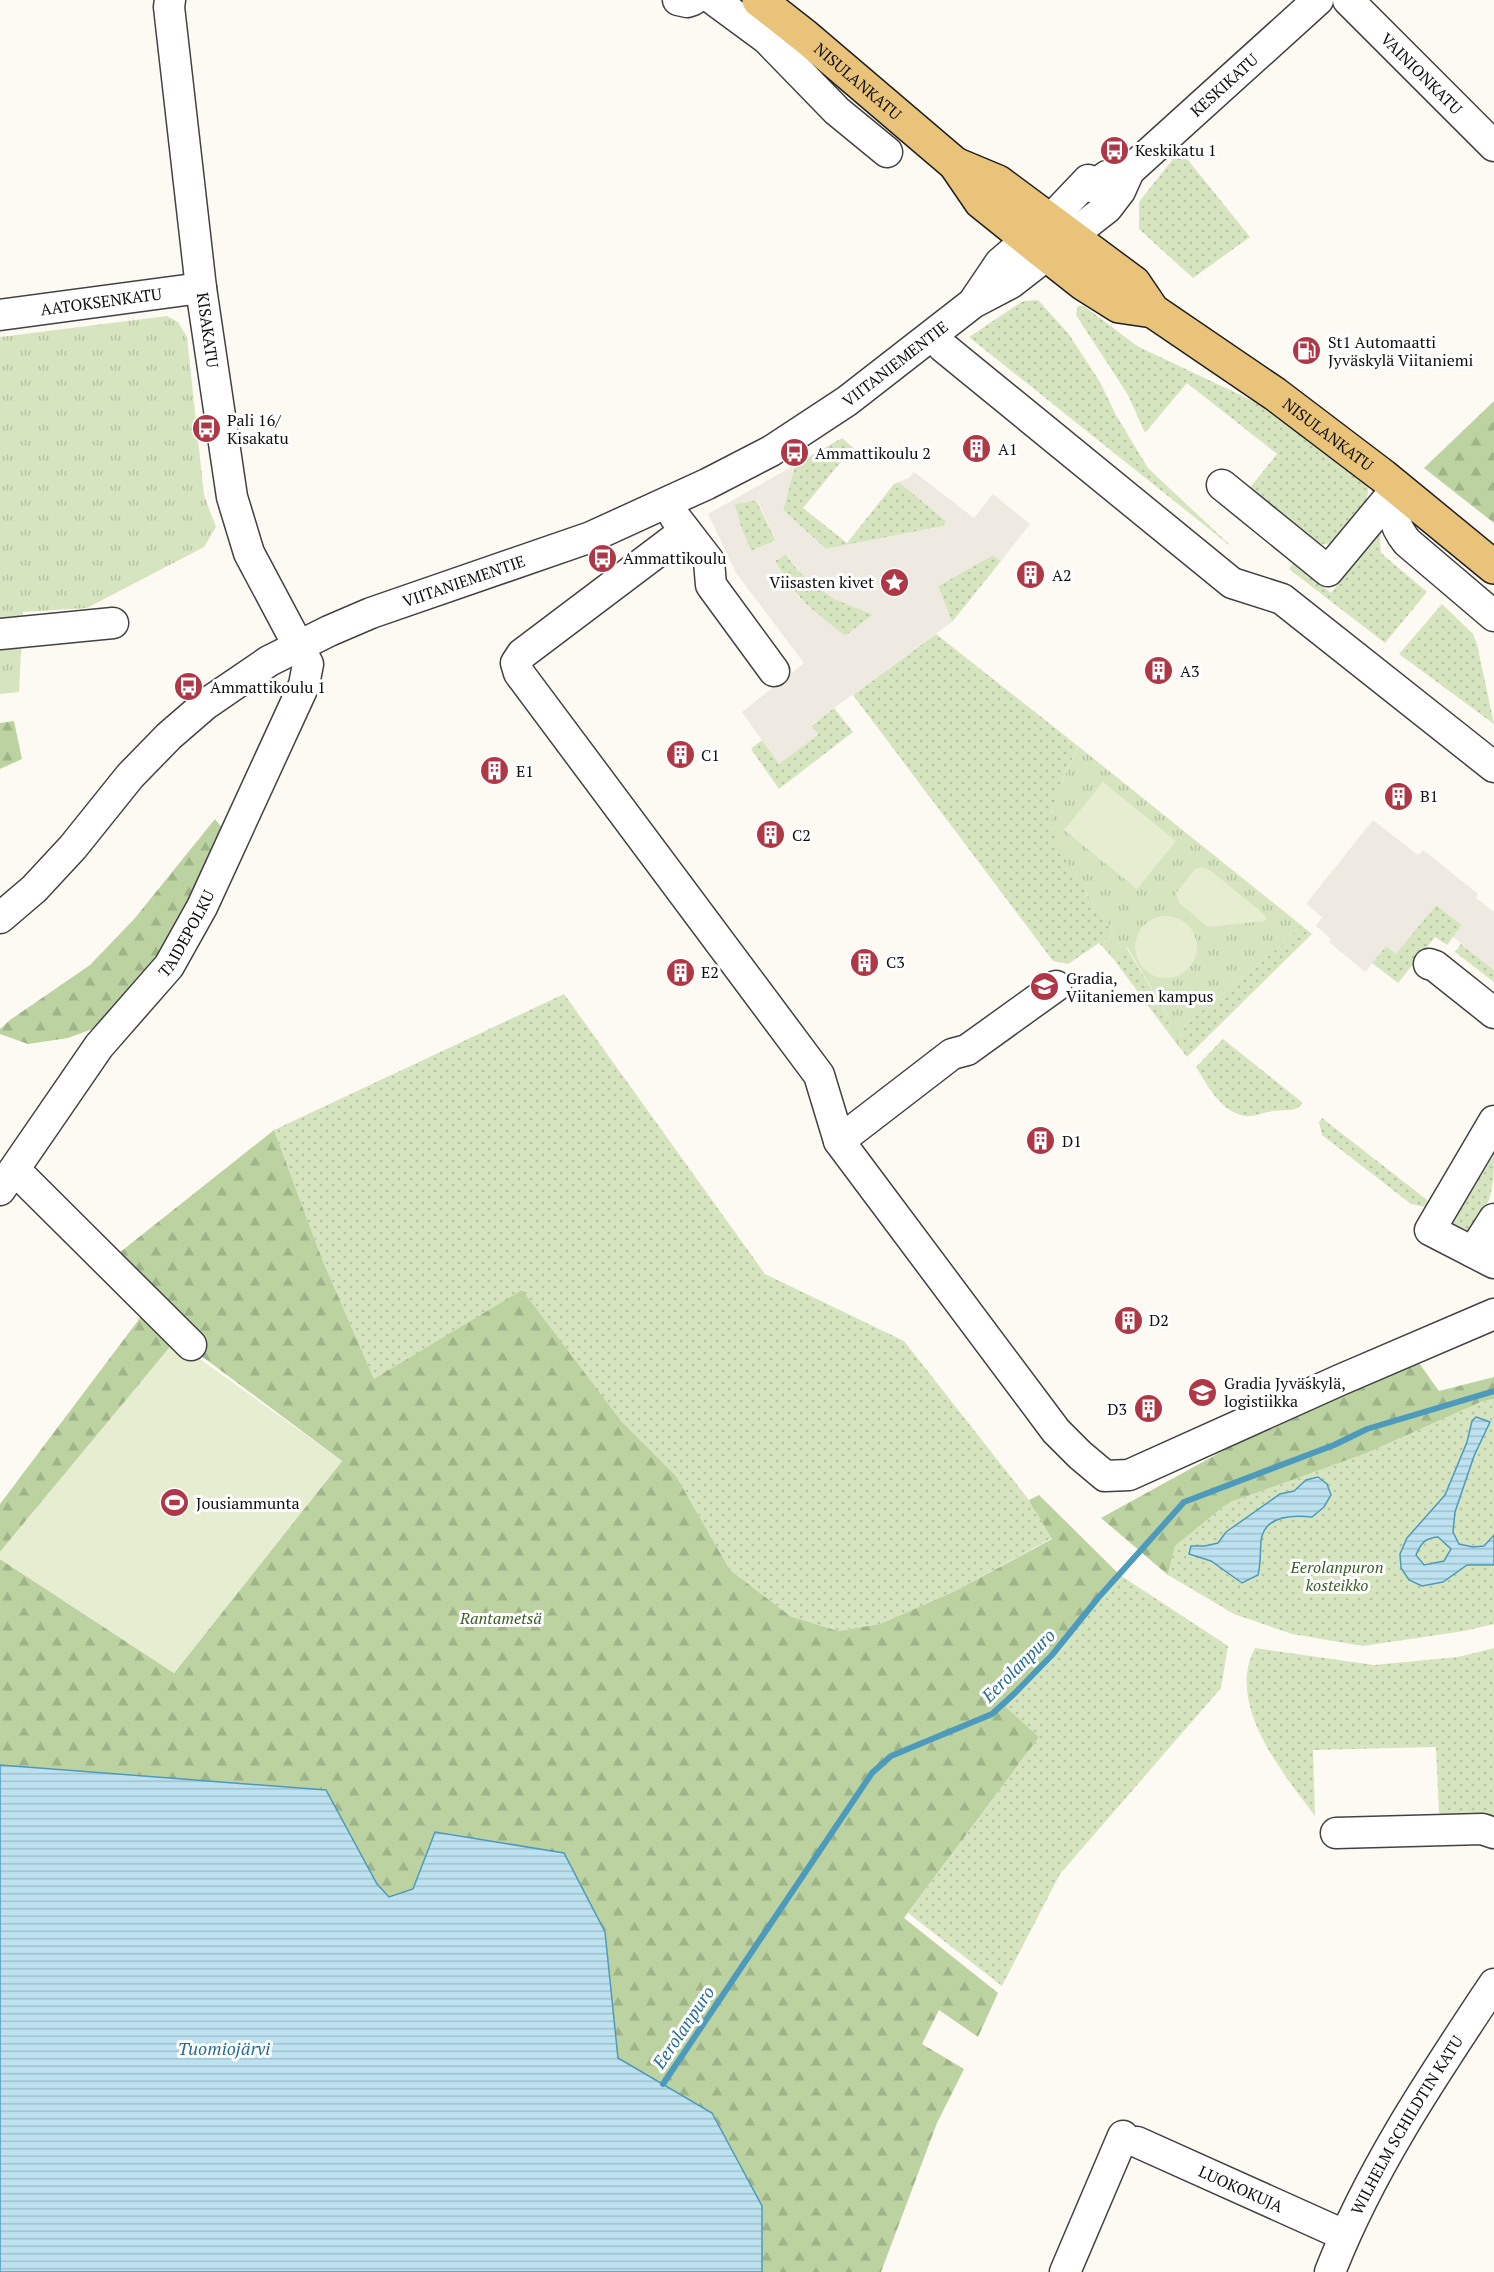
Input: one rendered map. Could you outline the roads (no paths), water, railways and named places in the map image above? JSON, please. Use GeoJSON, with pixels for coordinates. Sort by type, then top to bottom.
{"type":"FeatureCollection","features":[{"type":"Feature","properties":{"kind":"main road","name":"NISULANKATU"},"geometry":{"type":"LineString","coordinates":[[759,0],[955,164],[981,202],[1048,238],[1084,284],[1119,306],[1153,310],[1275,394],[1494,567]]}},
{"type":"Feature","properties":{"kind":"street","name":"KISAKATU"},"geometry":{"type":"LineString","coordinates":[[170,0],[169,8],[201,288],[232,497],[249,553],[299,645]]}},
{"type":"Feature","properties":{"kind":"street","name":"NISULANKATU"},"geometry":{"type":"LineString","coordinates":[[678,0],[706,3],[767,39],[837,111],[887,152]]}},
{"type":"Feature","properties":{"kind":"street","name":"KESKIKATU"},"geometry":{"type":"LineString","coordinates":[[1048,238],[1088,180],[1092,187],[1107,176],[1129,171],[1318,0]]}},
{"type":"Feature","properties":{"kind":"street","name":"VAINIONKATU"},"geometry":{"type":"LineString","coordinates":[[1348,0],[1494,146]]}},
{"type":"Feature","properties":{"kind":"street","name":"VIITANIEMENTIE"},"geometry":{"type":"LineString","coordinates":[[0,918],[34,888],[73,847],[130,776],[169,736],[206,704],[269,661],[371,613],[591,537],[707,484],[771,451],[847,401],[973,303],[1011,283],[1048,238]]}},
{"type":"Feature","properties":{"kind":"street","name":"AATOKSENKATU"},"geometry":{"type":"LineString","coordinates":[[0,315],[201,288]]}},
{"type":"Feature","properties":{"kind":"street"},"geometry":{"type":"LineString","coordinates":[[943,347],[1232,583],[1282,599],[1494,767]]}},
{"type":"Feature","properties":{"kind":"street"},"geometry":{"type":"LineString","coordinates":[[1222,485],[1328,571],[1396,488]]}},
{"type":"Feature","properties":{"kind":"street"},"geometry":{"type":"LineString","coordinates":[[1396,488],[1393,512],[1397,530],[1407,542],[1494,616]]}},
{"type":"Feature","properties":{"kind":"street"},"geometry":{"type":"LineString","coordinates":[[774,670],[711,585],[709,561],[680,524],[522,654],[516,663],[519,673],[819,1075],[839,1141],[1056,1431],[1080,1455],[1105,1476],[1129,1475],[1494,1314]]}},
{"type":"Feature","properties":{"kind":"street"},"geometry":{"type":"LineString","coordinates":[[0,634],[113,623]]}},
{"type":"Feature","properties":{"kind":"street","name":"TAIDEPOLKU"},"geometry":{"type":"LineString","coordinates":[[7,1180],[99,1046],[169,966],[202,907],[251,796],[304,685],[308,664],[299,645]]}},
{"type":"Feature","properties":{"kind":"street"},"geometry":{"type":"LineString","coordinates":[[1429,964],[1435,966],[1494,1013]]}},
{"type":"Feature","properties":{"kind":"street"},"geometry":{"type":"LineString","coordinates":[[839,1141],[952,1054],[967,1050],[1056,986]]}},
{"type":"Feature","properties":{"kind":"street"},"geometry":{"type":"LineString","coordinates":[[1494,1121],[1430,1230],[1484,1257],[1494,1218]]}},
{"type":"Feature","properties":{"kind":"street"},"geometry":{"type":"LineString","coordinates":[[7,1180],[191,1345]]}},
{"type":"Feature","properties":{"kind":"street"},"geometry":{"type":"LineString","coordinates":[[1340,1830],[1409,1826],[1482,1829],[1494,1833]]}},
{"type":"Feature","properties":{"kind":"street","name":"WILHELM SCHILDTIN KATU"},"geometry":{"type":"LineString","coordinates":[[1330,2272],[1344,2235],[1367,2187],[1411,2113],[1494,1984]]}},
{"type":"Feature","properties":{"kind":"street","name":"LUOKOKUJA"},"geometry":{"type":"LineString","coordinates":[[1065,2272],[1130,2139],[1344,2235]]}},
{"type":"Feature","properties":{"kind":"water"},"geometry":{"type":"Polygon","coordinates":[[[1476,1417],[1490,1422],[1474,1456],[1455,1512],[1453,1532],[1459,1544],[1473,1547],[1484,1546],[1494,1535],[1494,1565],[1467,1565],[1443,1582],[1422,1586],[1409,1580],[1401,1568],[1400,1554],[1407,1538],[1445,1495],[1467,1442],[1472,1421],[1476,1417]],[[1438,1537],[1424,1542],[1416,1555],[1424,1565],[1444,1561],[1451,1549],[1438,1537]]]}},
{"type":"Feature","properties":{"kind":"water"},"geometry":{"type":"Polygon","coordinates":[[[1318,1477],[1327,1484],[1331,1495],[1324,1507],[1312,1517],[1280,1518],[1268,1526],[1263,1532],[1261,1541],[1258,1575],[1242,1583],[1211,1561],[1189,1554],[1191,1546],[1218,1543],[1226,1532],[1280,1494],[1294,1491],[1306,1480],[1318,1477]]]}},
{"type":"Feature","properties":{"kind":"water","name":"Tuomiojärvi"},"geometry":{"type":"Polygon","coordinates":[[[0,1765],[326,1790],[377,1884],[389,1897],[413,1889],[435,1832],[564,1853],[605,1932],[618,2058],[712,2113],[762,2206],[762,2272],[0,2272],[0,1765]]]}},
{"type":"Feature","properties":{"kind":"waterway","name":"Eerolanpuro"},"geometry":{"type":"LineString","coordinates":[[663,2084],[872,1773],[891,1756],[992,1714],[1052,1655],[1098,1598],[1184,1502],[1334,1445],[1367,1429],[1494,1391]]}},
{"type":"Feature","properties":{"kind":"place","name":"Keskikatu 1"},"geometry":{"type":"Point","coordinates":[1114,150]}},
{"type":"Feature","properties":{"kind":"place","name":"St1 Automaatti Jyväskylä Viitaniemi"},"geometry":{"type":"Point","coordinates":[1307,351]}},
{"type":"Feature","properties":{"kind":"place","name":"Pali 16/ Kisakatu"},"geometry":{"type":"Point","coordinates":[206,429]}},
{"type":"Feature","properties":{"kind":"place","name":"A1"},"geometry":{"type":"Point","coordinates":[977,449]}},
{"type":"Feature","properties":{"kind":"place","name":"Ammattikoulu 2"},"geometry":{"type":"Point","coordinates":[794,453]}},
{"type":"Feature","properties":{"kind":"place","name":"Ammattikoulu"},"geometry":{"type":"Point","coordinates":[602,558]}},
{"type":"Feature","properties":{"kind":"place","name":"A2"},"geometry":{"type":"Point","coordinates":[1031,575]}},
{"type":"Feature","properties":{"kind":"place","name":"Viisasten kivet"},"geometry":{"type":"Point","coordinates":[895,582]}},
{"type":"Feature","properties":{"kind":"place","name":"A3"},"geometry":{"type":"Point","coordinates":[1159,671]}},
{"type":"Feature","properties":{"kind":"place","name":"Ammattikoulu 1"},"geometry":{"type":"Point","coordinates":[189,687]}},
{"type":"Feature","properties":{"kind":"place","name":"C1"},"geometry":{"type":"Point","coordinates":[680,755]}},
{"type":"Feature","properties":{"kind":"place","name":"E1"},"geometry":{"type":"Point","coordinates":[495,771]}},
{"type":"Feature","properties":{"kind":"place","name":"B1"},"geometry":{"type":"Point","coordinates":[1399,796]}},
{"type":"Feature","properties":{"kind":"place","name":"C2"},"geometry":{"type":"Point","coordinates":[771,835]}},
{"type":"Feature","properties":{"kind":"place","name":"C3"},"geometry":{"type":"Point","coordinates":[865,962]}},
{"type":"Feature","properties":{"kind":"place","name":"E2"},"geometry":{"type":"Point","coordinates":[680,972]}},
{"type":"Feature","properties":{"kind":"place","name":"Gradia, Viitaniemen kampus"},"geometry":{"type":"Point","coordinates":[1045,987]}},
{"type":"Feature","properties":{"kind":"place","name":"D1"},"geometry":{"type":"Point","coordinates":[1041,1141]}},
{"type":"Feature","properties":{"kind":"place","name":"D2"},"geometry":{"type":"Point","coordinates":[1128,1320]}},
{"type":"Feature","properties":{"kind":"place","name":"Gradia Jyväskylä, logistiikka"},"geometry":{"type":"Point","coordinates":[1203,1392]}},
{"type":"Feature","properties":{"kind":"place","name":"D3"},"geometry":{"type":"Point","coordinates":[1148,1409]}},
{"type":"Feature","properties":{"kind":"place","name":"Jousiammunta"},"geometry":{"type":"Point","coordinates":[175,1503]}},
{"type":"Feature","properties":{"kind":"park label","name":"Eerolanpuron kosteikko"},"geometry":{"type":"Point","coordinates":[1337,1576]}},
{"type":"Feature","properties":{"kind":"park label","name":"Rantametsä"},"geometry":{"type":"Point","coordinates":[501,1618]}}]}
